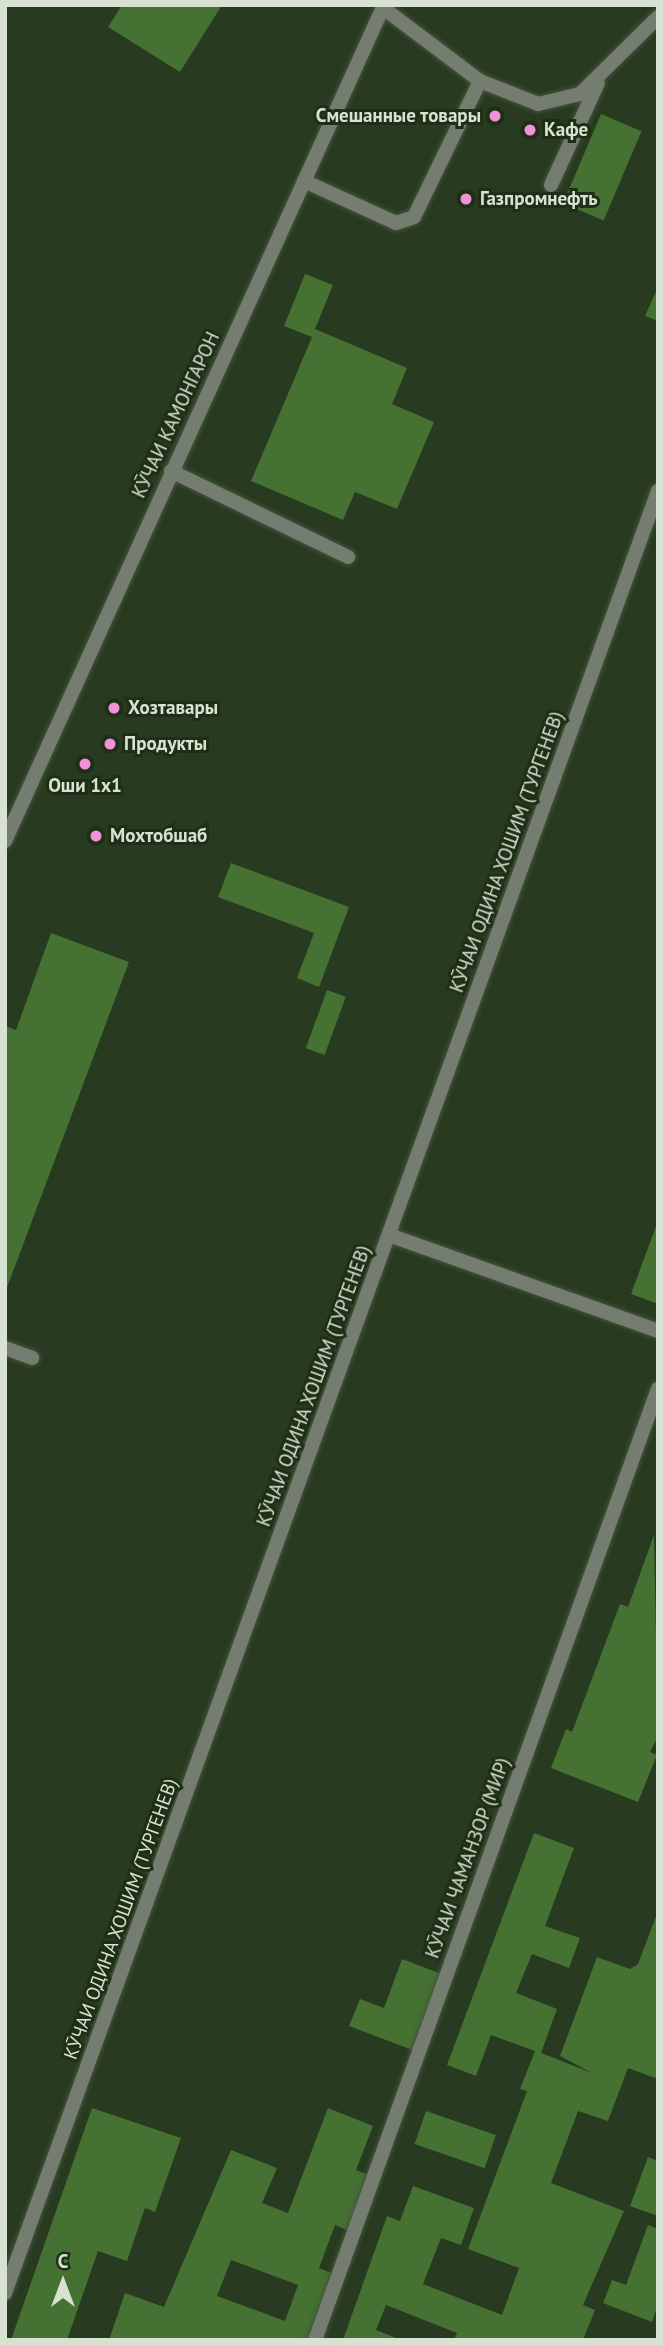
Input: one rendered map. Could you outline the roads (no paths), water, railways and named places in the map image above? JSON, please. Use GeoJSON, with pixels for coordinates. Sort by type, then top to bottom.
{"type":"FeatureCollection","features":[{"type":"Feature","properties":{"kind":"street"},"geometry":{"type":"LineString","coordinates":[[383,7],[480,81],[538,104],[580,94],[600,78],[658,16]]}},
{"type":"Feature","properties":{"kind":"street","name":"КӮЧАИ КАМОНГАРОН"},"geometry":{"type":"LineString","coordinates":[[5,841],[383,7]]}},
{"type":"Feature","properties":{"kind":"street"},"geometry":{"type":"LineString","coordinates":[[551,185],[600,78]]}},
{"type":"Feature","properties":{"kind":"street"},"geometry":{"type":"LineString","coordinates":[[304,181],[397,223],[414,217],[480,81]]}},
{"type":"Feature","properties":{"kind":"street"},"geometry":{"type":"LineString","coordinates":[[171,471],[348,557]]}},
{"type":"Feature","properties":{"kind":"street","name":"КӮЧАИ ОДИНА ХОШИМ (ТУРГЕНЕВ)"},"geometry":{"type":"LineString","coordinates":[[5,2293],[658,491]]}},
{"type":"Feature","properties":{"kind":"street"},"geometry":{"type":"LineString","coordinates":[[389,1235],[658,1331]]}},
{"type":"Feature","properties":{"kind":"street"},"geometry":{"type":"LineString","coordinates":[[5,1348],[32,1358]]}},
{"type":"Feature","properties":{"kind":"street","name":"КӮЧАИ ЧАМАНЗОР (МИР)"},"geometry":{"type":"LineString","coordinates":[[315,2340],[658,1389]]}},
{"type":"Feature","properties":{"kind":"place","name":"Смешанные товары"},"geometry":{"type":"Point","coordinates":[495,116]}},
{"type":"Feature","properties":{"kind":"place","name":"Кафе"},"geometry":{"type":"Point","coordinates":[530,130]}},
{"type":"Feature","properties":{"kind":"place","name":"Газпромнефть"},"geometry":{"type":"Point","coordinates":[466,199]}},
{"type":"Feature","properties":{"kind":"place","name":"Хозтавары"},"geometry":{"type":"Point","coordinates":[114,708]}},
{"type":"Feature","properties":{"kind":"place","name":"Продукты"},"geometry":{"type":"Point","coordinates":[110,744]}},
{"type":"Feature","properties":{"kind":"place","name":"Оши 1x1"},"geometry":{"type":"Point","coordinates":[85,764]}},
{"type":"Feature","properties":{"kind":"place","name":"Мохтобшаб"},"geometry":{"type":"Point","coordinates":[96,836]}}]}
